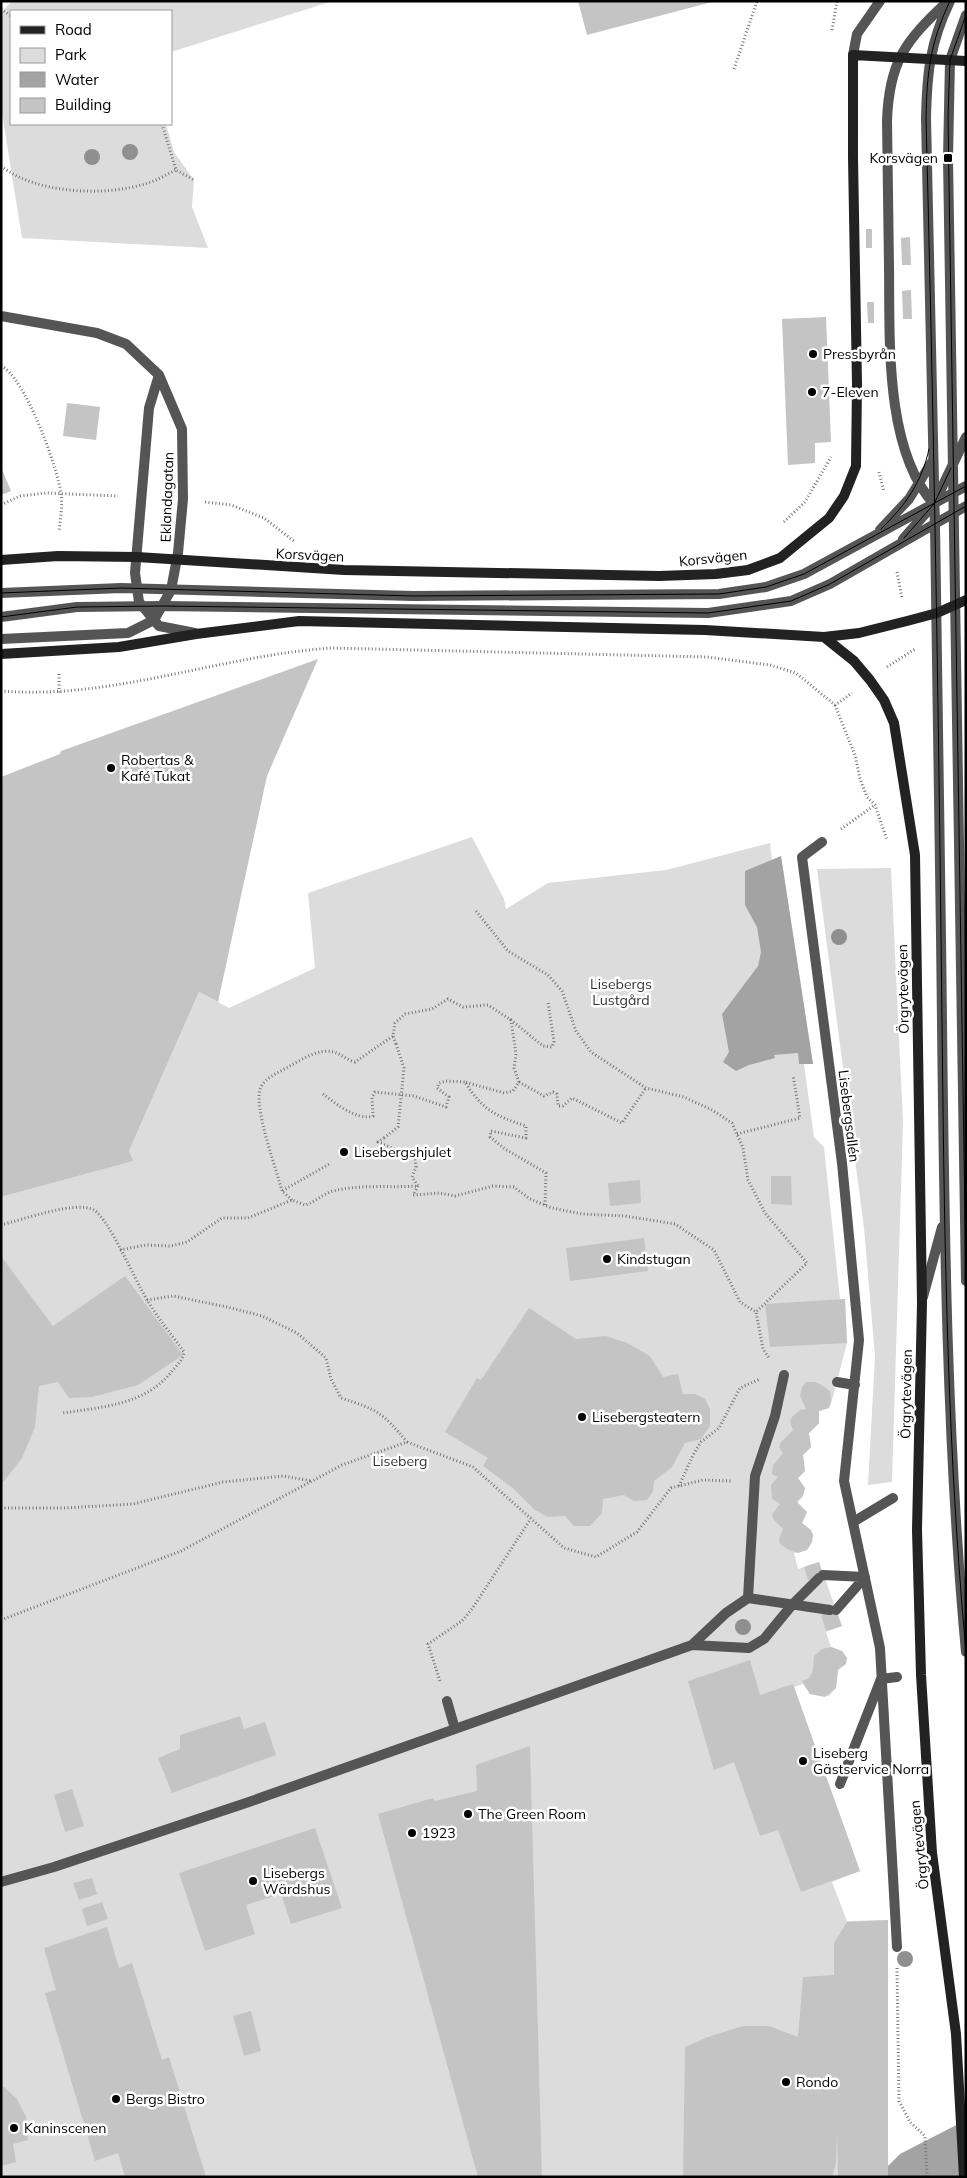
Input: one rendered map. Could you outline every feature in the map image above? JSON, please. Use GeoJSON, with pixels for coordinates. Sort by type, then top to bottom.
{"type":"FeatureCollection","features":[{"type":"Feature","properties":{"kind":"main road"},"geometry":{"type":"LineString","coordinates":[[853,55],[966,61]]}},
{"type":"Feature","properties":{"kind":"main road","name":"Korsvägen"},"geometry":{"type":"LineString","coordinates":[[1,560],[58,556],[137,557],[285,567],[659,576],[748,570],[780,558],[829,518],[844,496],[856,466],[857,384],[853,55]]}},
{"type":"Feature","properties":{"kind":"main road"},"geometry":{"type":"LineString","coordinates":[[1,654],[119,646],[299,621],[705,630],[824,637],[859,633],[937,613],[966,600]]}},
{"type":"Feature","properties":{"kind":"main road","name":"Örgrytevägen"},"geometry":{"type":"LineString","coordinates":[[824,637],[854,661],[884,700],[894,723],[915,855],[922,1303],[917,1530],[921,1675],[932,1853],[952,1993],[962,2108],[964,2177]]}},
{"type":"Feature","properties":{"kind":"street"},"geometry":{"type":"LineString","coordinates":[[853,55],[857,34],[880,1]]}},
{"type":"Feature","properties":{"kind":"street"},"geometry":{"type":"LineString","coordinates":[[934,504],[918,484],[901,431],[891,383],[887,120],[892,78],[898,58],[917,30],[949,1]]}},
{"type":"Feature","properties":{"kind":"street"},"geometry":{"type":"LineString","coordinates":[[949,1],[936,30],[930,59],[926,118],[937,613],[945,1216],[950,1399],[966,1652]]}},
{"type":"Feature","properties":{"kind":"street"},"geometry":{"type":"LineString","coordinates":[[966,14],[950,60],[948,158],[966,1281]]}},
{"type":"Feature","properties":{"kind":"street","name":"Eklandagatan"},"geometry":{"type":"LineString","coordinates":[[1,316],[97,333],[119,341],[126,344],[159,375],[182,429],[184,499],[177,559],[171,590],[154,620]]}},
{"type":"Feature","properties":{"kind":"street","name":"Eklandagatan"},"geometry":{"type":"LineString","coordinates":[[159,375],[149,408],[135,573],[137,588],[140,602],[159,626],[196,634]]}},
{"type":"Feature","properties":{"kind":"street"},"geometry":{"type":"LineString","coordinates":[[893,549],[934,504],[966,437]]}},
{"type":"Feature","properties":{"kind":"street"},"geometry":{"type":"LineString","coordinates":[[870,539],[890,520],[918,484],[933,460]]}},
{"type":"Feature","properties":{"kind":"street"},"geometry":{"type":"LineString","coordinates":[[1,593],[137,588],[412,596],[704,594],[753,589],[804,574],[966,486]]}},
{"type":"Feature","properties":{"kind":"street"},"geometry":{"type":"LineString","coordinates":[[1,617],[77,607],[162,606],[705,613],[791,601],[830,584],[966,506]]}},
{"type":"Feature","properties":{"kind":"street"},"geometry":{"type":"LineString","coordinates":[[1,639],[128,633],[154,620]]}},
{"type":"Feature","properties":{"kind":"street","name":"Lisebergsallén"},"geometry":{"type":"LineString","coordinates":[[822,842],[802,857],[843,1173],[859,1340],[844,1481],[880,1648],[897,1947]]}},
{"type":"Feature","properties":{"kind":"street"},"geometry":{"type":"LineString","coordinates":[[922,1303],[945,1216]]}},
{"type":"Feature","properties":{"kind":"street"},"geometry":{"type":"LineString","coordinates":[[748,1598],[751,1508],[755,1476],[775,1416],[784,1375]]}},
{"type":"Feature","properties":{"kind":"street"},"geometry":{"type":"LineString","coordinates":[[836,1382],[854,1386]]}},
{"type":"Feature","properties":{"kind":"street"},"geometry":{"type":"LineString","coordinates":[[853,1522],[892,1498]]}},
{"type":"Feature","properties":{"kind":"street"},"geometry":{"type":"LineString","coordinates":[[692,1644],[750,1648],[764,1640],[792,1605],[821,1576],[864,1578]]}},
{"type":"Feature","properties":{"kind":"street"},"geometry":{"type":"LineString","coordinates":[[1,1882],[54,1867],[237,1806],[692,1644],[726,1613],[748,1598],[833,1610],[864,1578]]}},
{"type":"Feature","properties":{"kind":"street"},"geometry":{"type":"LineString","coordinates":[[840,1784],[881,1678],[897,1677]]}},
{"type":"Feature","properties":{"kind":"street"},"geometry":{"type":"LineString","coordinates":[[447,1701],[456,1729]]}},
{"type":"Feature","properties":{"kind":"path"},"geometry":{"type":"LineString","coordinates":[[734,69],[757,1]]}},
{"type":"Feature","properties":{"kind":"path"},"geometry":{"type":"LineString","coordinates":[[832,33],[837,1]]}},
{"type":"Feature","properties":{"kind":"path"},"geometry":{"type":"LineString","coordinates":[[162,125],[176,170],[194,180]]}},
{"type":"Feature","properties":{"kind":"path"},"geometry":{"type":"LineString","coordinates":[[1,166],[31,184],[85,192],[148,183],[176,170]]}},
{"type":"Feature","properties":{"kind":"path"},"geometry":{"type":"LineString","coordinates":[[1,366],[6,368],[18,382],[35,416],[48,448],[62,494]]}},
{"type":"Feature","properties":{"kind":"path"},"geometry":{"type":"LineString","coordinates":[[780,526],[805,502],[828,465],[834,451]]}},
{"type":"Feature","properties":{"kind":"path"},"geometry":{"type":"LineString","coordinates":[[1,505],[20,496],[62,494],[141,497]]}},
{"type":"Feature","properties":{"kind":"path"},"geometry":{"type":"LineString","coordinates":[[184,499],[230,505],[264,518],[291,541],[300,544]]}},
{"type":"Feature","properties":{"kind":"path"},"geometry":{"type":"LineString","coordinates":[[1,691],[59,693],[97,688],[298,650],[332,648],[707,657]]}},
{"type":"Feature","properties":{"kind":"path"},"geometry":{"type":"LineString","coordinates":[[822,842],[875,805],[867,797],[860,779],[855,755],[835,705]]}},
{"type":"Feature","properties":{"kind":"path"},"geometry":{"type":"LineString","coordinates":[[476,911],[508,951],[548,975],[562,991],[576,1031],[591,1052],[646,1088],[684,1097],[712,1110],[732,1123],[744,1148],[748,1180],[765,1213],[807,1263],[756,1312]]}},
{"type":"Feature","properties":{"kind":"path"},"geometry":{"type":"LineString","coordinates":[[418,1186],[412,1177],[416,1167],[415,1158],[378,1142],[398,1127],[404,1068],[393,1036],[395,1023],[405,1014],[432,1009],[448,1000],[463,1007],[488,1005],[544,1046],[552,1047],[554,1042],[548,1002]]}},
{"type":"Feature","properties":{"kind":"path"},"geometry":{"type":"LineString","coordinates":[[511,1020],[516,1054],[514,1068],[519,1082],[544,1096],[553,1092],[557,1094],[558,1106],[563,1106],[572,1098],[622,1123],[646,1088]]}},
{"type":"Feature","properties":{"kind":"path"},"geometry":{"type":"LineString","coordinates":[[393,1036],[354,1062],[346,1060],[335,1052],[323,1052],[310,1055],[267,1079],[259,1089],[263,1132],[275,1163],[282,1191],[292,1200],[305,1205],[331,1192],[379,1186],[393,1188],[418,1186]]}},
{"type":"Feature","properties":{"kind":"path"},"geometry":{"type":"LineString","coordinates":[[737,1134],[800,1118],[793,1075]]}},
{"type":"Feature","properties":{"kind":"path"},"geometry":{"type":"LineString","coordinates":[[323,1094],[339,1106],[368,1118],[373,1116],[372,1097],[375,1092],[414,1096],[446,1107],[449,1097],[437,1088],[439,1083],[446,1080],[466,1082],[504,1093],[513,1091],[519,1082]]}},
{"type":"Feature","properties":{"kind":"path"},"geometry":{"type":"LineString","coordinates":[[466,1082],[477,1102],[496,1116],[526,1126],[526,1138],[491,1131],[490,1137],[505,1149],[546,1173],[545,1205]]}},
{"type":"Feature","properties":{"kind":"path"},"geometry":{"type":"LineString","coordinates":[[282,1191],[331,1163]]}},
{"type":"Feature","properties":{"kind":"path"},"geometry":{"type":"LineString","coordinates":[[418,1186],[413,1195],[440,1193],[455,1196],[493,1186],[514,1187],[530,1199],[545,1205],[582,1214],[625,1216],[675,1224],[714,1250],[740,1302],[756,1312],[762,1349],[784,1375]]}},
{"type":"Feature","properties":{"kind":"path"},"geometry":{"type":"LineString","coordinates":[[120,1250],[146,1245],[171,1246],[187,1242],[222,1218],[248,1218],[292,1200]]}},
{"type":"Feature","properties":{"kind":"path"},"geometry":{"type":"LineString","coordinates":[[1,1225],[46,1212],[76,1207],[94,1210],[109,1224],[120,1250],[147,1300],[184,1352],[183,1358],[167,1378],[145,1396],[111,1406],[63,1414]]}},
{"type":"Feature","properties":{"kind":"path"},"geometry":{"type":"LineString","coordinates":[[147,1300],[172,1296],[227,1307],[262,1316],[297,1333],[326,1358],[331,1379],[341,1398],[374,1408],[387,1418],[407,1442],[473,1467],[530,1520],[564,1548],[596,1557],[637,1532],[671,1488],[703,1480],[734,1481],[755,1476]]}},
{"type":"Feature","properties":{"kind":"path"},"geometry":{"type":"LineString","coordinates":[[679,1486],[701,1442],[719,1428],[740,1388],[772,1374],[784,1375]]}},
{"type":"Feature","properties":{"kind":"path"},"geometry":{"type":"LineString","coordinates":[[1,1620],[181,1551],[342,1465],[407,1442]]}},
{"type":"Feature","properties":{"kind":"path"},"geometry":{"type":"LineString","coordinates":[[1,1508],[65,1508],[133,1504],[223,1482],[283,1476],[312,1481]]}},
{"type":"Feature","properties":{"kind":"path"},"geometry":{"type":"LineString","coordinates":[[447,1701],[428,1644],[462,1621],[472,1609],[530,1520]]}},
{"type":"Feature","properties":{"kind":"path"},"geometry":{"type":"LineString","coordinates":[[897,1947],[898,2100],[910,2122],[925,2136],[927,2177]]}},
{"type":"Feature","properties":{"kind":"green space"},"geometry":{"type":"Polygon","coordinates":[[[12,1],[333,1],[172,52],[172,10],[10,10],[10,125],[166,125],[174,152],[194,180],[192,207],[208,248],[22,238],[1,107],[1,13],[12,1]]]}},
{"type":"Feature","properties":{"kind":"green space","name":"Liseberg"},"geometry":{"type":"Polygon","coordinates":[[[472,837],[504,899],[506,909],[548,883],[666,870],[770,843],[772,860],[781,856],[813,1064],[804,1064],[814,1137],[824,1147],[840,1299],[845,1299],[847,1343],[831,1404],[829,1408],[819,1411],[819,1423],[809,1433],[811,1447],[803,1455],[805,1471],[798,1478],[805,1488],[803,1496],[797,1502],[807,1512],[802,1523],[813,1535],[812,1542],[807,1550],[794,1553],[798,1569],[819,1562],[842,1626],[826,1632],[831,1647],[842,1651],[847,1658],[838,1670],[836,1688],[829,1696],[810,1694],[803,1684],[794,1687],[818,1755],[793,1685],[798,1799],[830,1787],[860,1871],[832,1882],[847,1921],[888,1920],[888,2118],[884,2168],[877,2177],[1,2177],[1,1197],[132,1161],[129,1151],[199,992],[229,1008],[315,968],[308,893],[472,837]]]}},
{"type":"Feature","properties":{"kind":"green space"},"geometry":{"type":"Polygon","coordinates":[[[891,868],[903,1122],[892,1482],[868,1485],[875,1356],[864,1228],[817,869],[891,868]]]}},
{"type":"Feature","properties":{"kind":"water"},"geometry":{"type":"Polygon","coordinates":[[[781,856],[813,1064],[799,1064],[798,1053],[774,1055],[775,1058],[749,1065],[736,1071],[723,1062],[729,1052],[722,1014],[758,966],[761,952],[757,927],[745,905],[745,871],[781,856]]]}},
{"type":"Feature","properties":{"kind":"water"},"geometry":{"type":"Polygon","coordinates":[[[966,2120],[966,2177],[877,2177],[900,2154],[966,2120]]]}},
{"type":"Feature","properties":{"kind":"building"},"geometry":{"type":"Polygon","coordinates":[[[578,1],[711,1],[712,2],[587,35],[578,1]]]}},
{"type":"Feature","properties":{"kind":"building"},"geometry":{"type":"Polygon","coordinates":[[[866,229],[872,229],[872,248],[866,248],[866,229]]]}},
{"type":"Feature","properties":{"kind":"building"},"geometry":{"type":"Polygon","coordinates":[[[910,237],[911,265],[902,265],[901,238],[910,237]]]}},
{"type":"Feature","properties":{"kind":"building"},"geometry":{"type":"Polygon","coordinates":[[[911,290],[912,319],[903,319],[902,291],[911,290]]]}},
{"type":"Feature","properties":{"kind":"building"},"geometry":{"type":"Polygon","coordinates":[[[867,302],[874,302],[874,323],[868,323],[867,302]]]}},
{"type":"Feature","properties":{"kind":"building"},"geometry":{"type":"Polygon","coordinates":[[[826,317],[831,442],[815,443],[815,463],[788,465],[782,319],[826,317]]]}},
{"type":"Feature","properties":{"kind":"building"},"geometry":{"type":"Polygon","coordinates":[[[67,403],[100,407],[96,440],[63,436],[67,403]]]}},
{"type":"Feature","properties":{"kind":"building"},"geometry":{"type":"Polygon","coordinates":[[[1,467],[11,491],[1,495],[1,467]]]}},
{"type":"Feature","properties":{"kind":"building"},"geometry":{"type":"Polygon","coordinates":[[[318,659],[267,776],[218,1002],[199,992],[129,1151],[133,1161],[1,1197],[1,777],[60,754],[61,751],[318,659]]]}},
{"type":"Feature","properties":{"kind":"building"},"geometry":{"type":"Polygon","coordinates":[[[771,1176],[791,1176],[792,1205],[771,1204],[771,1176]]]}},
{"type":"Feature","properties":{"kind":"building"},"geometry":{"type":"Polygon","coordinates":[[[640,1180],[641,1203],[610,1206],[608,1183],[640,1180]]]}},
{"type":"Feature","properties":{"kind":"building","name":"Kindstugan"},"geometry":{"type":"Polygon","coordinates":[[[644,1238],[648,1271],[570,1281],[566,1248],[644,1238]]]}},
{"type":"Feature","properties":{"kind":"building"},"geometry":{"type":"Polygon","coordinates":[[[1,1256],[53,1326],[125,1276],[183,1355],[138,1385],[92,1397],[69,1398],[58,1382],[39,1386],[35,1427],[22,1458],[1,1485],[1,1256]]]}},
{"type":"Feature","properties":{"kind":"building"},"geometry":{"type":"Polygon","coordinates":[[[845,1299],[847,1343],[770,1347],[765,1304],[845,1299]]]}},
{"type":"Feature","properties":{"kind":"building","name":"Lisebergsteatern"},"geometry":{"type":"Polygon","coordinates":[[[529,1308],[576,1339],[606,1336],[627,1343],[650,1356],[663,1377],[678,1374],[683,1394],[696,1394],[705,1399],[710,1409],[710,1426],[701,1439],[685,1443],[672,1467],[654,1481],[653,1491],[647,1500],[634,1501],[624,1495],[603,1499],[602,1513],[590,1526],[574,1526],[565,1516],[548,1517],[535,1510],[514,1489],[483,1466],[488,1458],[445,1432],[477,1378],[481,1380],[529,1308]]]}},
{"type":"Feature","properties":{"kind":"building"},"geometry":{"type":"Polygon","coordinates":[[[806,1382],[815,1382],[830,1391],[831,1400],[829,1408],[819,1411],[819,1423],[809,1433],[811,1447],[803,1455],[805,1471],[798,1478],[805,1488],[803,1496],[797,1502],[807,1512],[802,1523],[811,1530],[813,1535],[812,1542],[807,1550],[798,1553],[780,1544],[779,1539],[783,1529],[773,1519],[772,1514],[780,1504],[772,1499],[771,1485],[778,1477],[772,1474],[773,1465],[783,1453],[779,1447],[781,1442],[793,1430],[790,1422],[792,1417],[800,1410],[806,1409],[800,1396],[802,1387],[806,1382]]]}},
{"type":"Feature","properties":{"kind":"building"},"geometry":{"type":"Polygon","coordinates":[[[819,1562],[823,1575],[808,1580],[804,1567],[819,1562]]]}},
{"type":"Feature","properties":{"kind":"building"},"geometry":{"type":"Polygon","coordinates":[[[836,1610],[842,1626],[826,1631],[821,1615],[836,1610]]]}},
{"type":"Feature","properties":{"kind":"building"},"geometry":{"type":"Polygon","coordinates":[[[831,1647],[842,1651],[847,1658],[846,1664],[838,1670],[836,1688],[825,1697],[810,1694],[802,1681],[809,1678],[813,1671],[814,1656],[822,1649],[831,1647]]]}},
{"type":"Feature","properties":{"kind":"building"},"geometry":{"type":"Polygon","coordinates":[[[750,1660],[760,1695],[793,1684],[860,1871],[801,1892],[778,1830],[760,1836],[734,1762],[714,1770],[688,1681],[750,1660]]]}},
{"type":"Feature","properties":{"kind":"building"},"geometry":{"type":"Polygon","coordinates":[[[240,1716],[244,1729],[265,1722],[276,1755],[172,1793],[158,1758],[180,1749],[180,1735],[240,1716]]]}},
{"type":"Feature","properties":{"kind":"building"},"geometry":{"type":"Polygon","coordinates":[[[530,1746],[542,2177],[478,2177],[378,1814],[433,1798],[435,1801],[477,1791],[476,1765],[530,1746]]]}},
{"type":"Feature","properties":{"kind":"building"},"geometry":{"type":"Polygon","coordinates":[[[72,1789],[84,1826],[65,1832],[54,1795],[72,1789]]]}},
{"type":"Feature","properties":{"kind":"building"},"geometry":{"type":"Polygon","coordinates":[[[315,1828],[342,1908],[291,1924],[281,1894],[246,1905],[255,1934],[205,1951],[179,1873],[315,1828]]]}},
{"type":"Feature","properties":{"kind":"building"},"geometry":{"type":"Polygon","coordinates":[[[92,1878],[97,1894],[79,1900],[73,1883],[92,1878]]]}},
{"type":"Feature","properties":{"kind":"building"},"geometry":{"type":"Polygon","coordinates":[[[102,1902],[108,1919],[87,1926],[82,1909],[102,1902]]]}},
{"type":"Feature","properties":{"kind":"building","name":"Rondo"},"geometry":{"type":"Polygon","coordinates":[[[888,1920],[888,2177],[838,2177],[837,2131],[836,2163],[832,2177],[683,2177],[685,2047],[708,2037],[743,2026],[769,2026],[798,2037],[803,1977],[834,1975],[834,1943],[847,1922],[888,1920]]]}},
{"type":"Feature","properties":{"kind":"building"},"geometry":{"type":"Polygon","coordinates":[[[107,1927],[119,1968],[132,1963],[162,2060],[169,2057],[206,2177],[125,2177],[118,2153],[95,2161],[45,1993],[56,1990],[44,1948],[107,1927]]]}},
{"type":"Feature","properties":{"kind":"building"},"geometry":{"type":"Polygon","coordinates":[[[251,2011],[261,2051],[244,2056],[233,2016],[251,2011]]]}},
{"type":"Feature","properties":{"kind":"building","name":"Kaninscenen"},"geometry":{"type":"Polygon","coordinates":[[[4,2087],[17,2099],[26,2117],[28,2140],[13,2144],[16,2162],[1,2166],[1,2088],[4,2087]]]}},
{"type":"Feature","properties":{"kind":"tram line"},"geometry":{"type":"LineString","coordinates":[[950,1],[943,16],[931,58],[927,86],[926,118],[937,629],[946,1294],[953,1473],[966,1652]]}},
{"type":"Feature","properties":{"kind":"tram line"},"geometry":{"type":"LineString","coordinates":[[966,15],[950,60],[948,117],[966,1281]]}},
{"type":"Feature","properties":{"kind":"tram line"},"geometry":{"type":"LineString","coordinates":[[881,529],[898,511],[911,493],[922,472],[929,449]]}},
{"type":"Feature","properties":{"kind":"tram line"},"geometry":{"type":"LineString","coordinates":[[904,538],[934,504],[951,468]]}},
{"type":"Feature","properties":{"kind":"tram line"},"geometry":{"type":"LineString","coordinates":[[1,593],[121,588],[413,596],[719,594],[766,587],[804,574],[966,486]]}},
{"type":"Feature","properties":{"kind":"tram line"},"geometry":{"type":"LineString","coordinates":[[1,617],[77,607],[162,606],[708,613],[791,601],[830,584],[966,506]]}},
{"type":"Feature","properties":{"kind":"place","name":"Korsvägen"},"geometry":{"type":"Point","coordinates":[948,158]}},
{"type":"Feature","properties":{"kind":"place","name":"Pressbyrån"},"geometry":{"type":"Point","coordinates":[813,354]}},
{"type":"Feature","properties":{"kind":"place","name":"7-Eleven"},"geometry":{"type":"Point","coordinates":[812,392]}},
{"type":"Feature","properties":{"kind":"place","name":"Robertas & Kafé Tukat"},"geometry":{"type":"Point","coordinates":[111,768]}},
{"type":"Feature","properties":{"kind":"place","name":"Lisebergshjulet"},"geometry":{"type":"Point","coordinates":[344,1152]}},
{"type":"Feature","properties":{"kind":"place","name":"Kindstugan"},"geometry":{"type":"Point","coordinates":[607,1259]}},
{"type":"Feature","properties":{"kind":"place","name":"Lisebergsteatern"},"geometry":{"type":"Point","coordinates":[582,1417]}},
{"type":"Feature","properties":{"kind":"place","name":"Liseberg Gästservice Norra"},"geometry":{"type":"Point","coordinates":[803,1761]}},
{"type":"Feature","properties":{"kind":"place","name":"The Green Room"},"geometry":{"type":"Point","coordinates":[468,1814]}},
{"type":"Feature","properties":{"kind":"place","name":"1923"},"geometry":{"type":"Point","coordinates":[412,1833]}},
{"type":"Feature","properties":{"kind":"place","name":"Lisebergs Wärdshus"},"geometry":{"type":"Point","coordinates":[253,1881]}},
{"type":"Feature","properties":{"kind":"place","name":"Rondo"},"geometry":{"type":"Point","coordinates":[786,2082]}},
{"type":"Feature","properties":{"kind":"place","name":"Bergs Bistro"},"geometry":{"type":"Point","coordinates":[116,2099]}},
{"type":"Feature","properties":{"kind":"place","name":"Kaninscenen"},"geometry":{"type":"Point","coordinates":[14,2128]}},
{"type":"Feature","properties":{"kind":"park label","name":"Lisebergs Lustgård"},"geometry":{"type":"Point","coordinates":[621,992]}}]}
